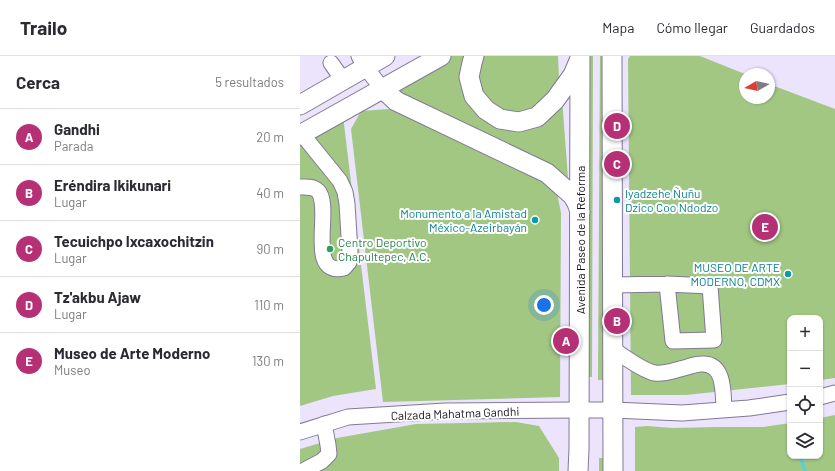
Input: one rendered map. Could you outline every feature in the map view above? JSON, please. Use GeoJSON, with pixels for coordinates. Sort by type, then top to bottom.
{"type":"FeatureCollection","features":[{"type":"Feature","properties":{"kind":"main road"},"geometry":{"type":"LineString","coordinates":[[300,105],[340,82],[362,62],[385,56]]}},
{"type":"Feature","properties":{"kind":"main road"},"geometry":{"type":"LineString","coordinates":[[301,135],[441,56]]}},
{"type":"Feature","properties":{"kind":"main road"},"geometry":{"type":"LineString","coordinates":[[474,56],[470,77],[474,96],[486,110],[500,119],[519,122],[537,117],[554,100],[574,75],[580,57]]}},
{"type":"Feature","properties":{"kind":"main road","name":"Avenida Paseo de la Reforma"},"geometry":{"type":"LineString","coordinates":[[578,471],[580,57]]}},
{"type":"Feature","properties":{"kind":"main road"},"geometry":{"type":"LineString","coordinates":[[613,57],[613,471]]}},
{"type":"Feature","properties":{"kind":"main road"},"geometry":{"type":"LineString","coordinates":[[301,135],[303,126],[336,99],[339,93],[340,82]]}},
{"type":"Feature","properties":{"kind":"main road"},"geometry":{"type":"LineString","coordinates":[[382,88],[396,101],[548,173],[573,196],[580,213]]}},
{"type":"Feature","properties":{"kind":"street"},"geometry":{"type":"LineString","coordinates":[[362,62],[382,88]]}},
{"type":"Feature","properties":{"kind":"street"},"geometry":{"type":"LineString","coordinates":[[331,63],[340,82]]}},
{"type":"Feature","properties":{"kind":"street"},"geometry":{"type":"LineString","coordinates":[[300,187],[311,187],[318,191],[322,199],[322,251],[325,261],[330,267],[337,270],[344,268],[348,262],[350,252],[345,192],[340,181],[301,135]]}},
{"type":"Feature","properties":{"kind":"street"},"geometry":{"type":"LineString","coordinates":[[613,285],[667,284],[710,286],[714,340],[673,341],[667,284]]}},
{"type":"Feature","properties":{"kind":"street"},"geometry":{"type":"LineString","coordinates":[[612,349],[646,370],[655,373],[667,372],[700,364],[709,365],[716,369],[721,378],[724,410]]}},
{"type":"Feature","properties":{"kind":"street"},"geometry":{"type":"LineString","coordinates":[[823,397],[835,393]]}},
{"type":"Feature","properties":{"kind":"street","name":"Calzada Mahatma Gandhi"},"geometry":{"type":"LineString","coordinates":[[300,432],[348,417],[445,412],[579,410],[682,413],[749,408],[787,402]]}},
{"type":"Feature","properties":{"kind":"street"},"geometry":{"type":"LineString","coordinates":[[304,471],[322,462],[329,454],[324,424]]}},
{"type":"Feature","properties":{"kind":"green space"},"geometry":{"type":"Polygon","coordinates":[[[451,56],[468,56],[464,77],[503,126],[562,98],[568,178],[550,164],[400,95],[398,88],[402,83],[451,56]]]}},
{"type":"Feature","properties":{"kind":"green space"},"geometry":{"type":"Polygon","coordinates":[[[480,56],[558,56],[559,78],[543,107],[509,115],[488,104],[477,83],[480,56]]]}},
{"type":"Feature","properties":{"kind":"green space"},"geometry":{"type":"Polygon","coordinates":[[[589,56],[593,56],[592,377],[587,377],[589,56]]]}},
{"type":"Feature","properties":{"kind":"green space"},"geometry":{"type":"Polygon","coordinates":[[[600,56],[605,56],[604,380],[598,380],[600,56]]]}},
{"type":"Feature","properties":{"kind":"green space"},"geometry":{"type":"Polygon","coordinates":[[[630,56],[700,56],[739,72],[739,104],[775,104],[775,86],[835,109],[835,378],[823,380],[823,315],[787,315],[787,384],[686,395],[631,395],[628,59],[630,56]]]}},
{"type":"Feature","properties":{"kind":"green space"},"geometry":{"type":"Polygon","coordinates":[[[389,109],[548,180],[557,193],[561,213],[560,397],[383,402],[351,129],[361,111],[389,109]]]}},
{"type":"Feature","properties":{"kind":"green space","name":"Centro Deportivo Chapultepec, A.C."},"geometry":{"type":"Polygon","coordinates":[[[343,116],[376,389],[333,396],[300,406],[300,145],[343,116]]]}},
{"type":"Feature","properties":{"kind":"green space"},"geometry":{"type":"Polygon","coordinates":[[[835,415],[835,471],[635,471],[635,427],[763,427],[787,423],[787,459],[823,459],[823,417],[835,415]]]}},
{"type":"Feature","properties":{"kind":"green space"},"geometry":{"type":"Polygon","coordinates":[[[516,422],[539,426],[559,458],[559,471],[300,471],[300,449],[337,438],[416,424],[516,422]]]}},
{"type":"Feature","properties":{"kind":"green space"},"geometry":{"type":"Polygon","coordinates":[[[599,458],[605,458],[604,471],[599,471],[599,458]]]}},
{"type":"Feature","properties":{"kind":"waterway"},"geometry":{"type":"LineString","coordinates":[[801,459],[805,471]]}},
{"type":"Feature","properties":{"kind":"place","name":"Tz'akbu Ajaw"},"geometry":{"type":"Point","coordinates":[617,126]}},
{"type":"Feature","properties":{"kind":"place","name":"Tecuichpo Ixcaxochitzin"},"geometry":{"type":"Point","coordinates":[617,164]}},
{"type":"Feature","properties":{"kind":"place","name":"Iyadzehe Ñuñu Dzico Coo Ndodzo"},"geometry":{"type":"Point","coordinates":[617,200]}},
{"type":"Feature","properties":{"kind":"place","name":"Monumento a la Amistad México-Azeirbayán"},"geometry":{"type":"Point","coordinates":[535,220]}},
{"type":"Feature","properties":{"kind":"place","name":"Museo de Arte Moderno"},"geometry":{"type":"Point","coordinates":[765,227]}},
{"type":"Feature","properties":{"kind":"place","name":"Centro Deportivo Chapultepec, A.C."},"geometry":{"type":"Point","coordinates":[330,249]}},
{"type":"Feature","properties":{"kind":"place","name":"MUSEO DE ARTE MODERNO, CDMX"},"geometry":{"type":"Point","coordinates":[788,274]}},
{"type":"Feature","properties":{"kind":"place","name":"Eréndira Ikikunari"},"geometry":{"type":"Point","coordinates":[617,321]}},
{"type":"Feature","properties":{"kind":"place","name":"Gandhi"},"geometry":{"type":"Point","coordinates":[566,341]}}]}
